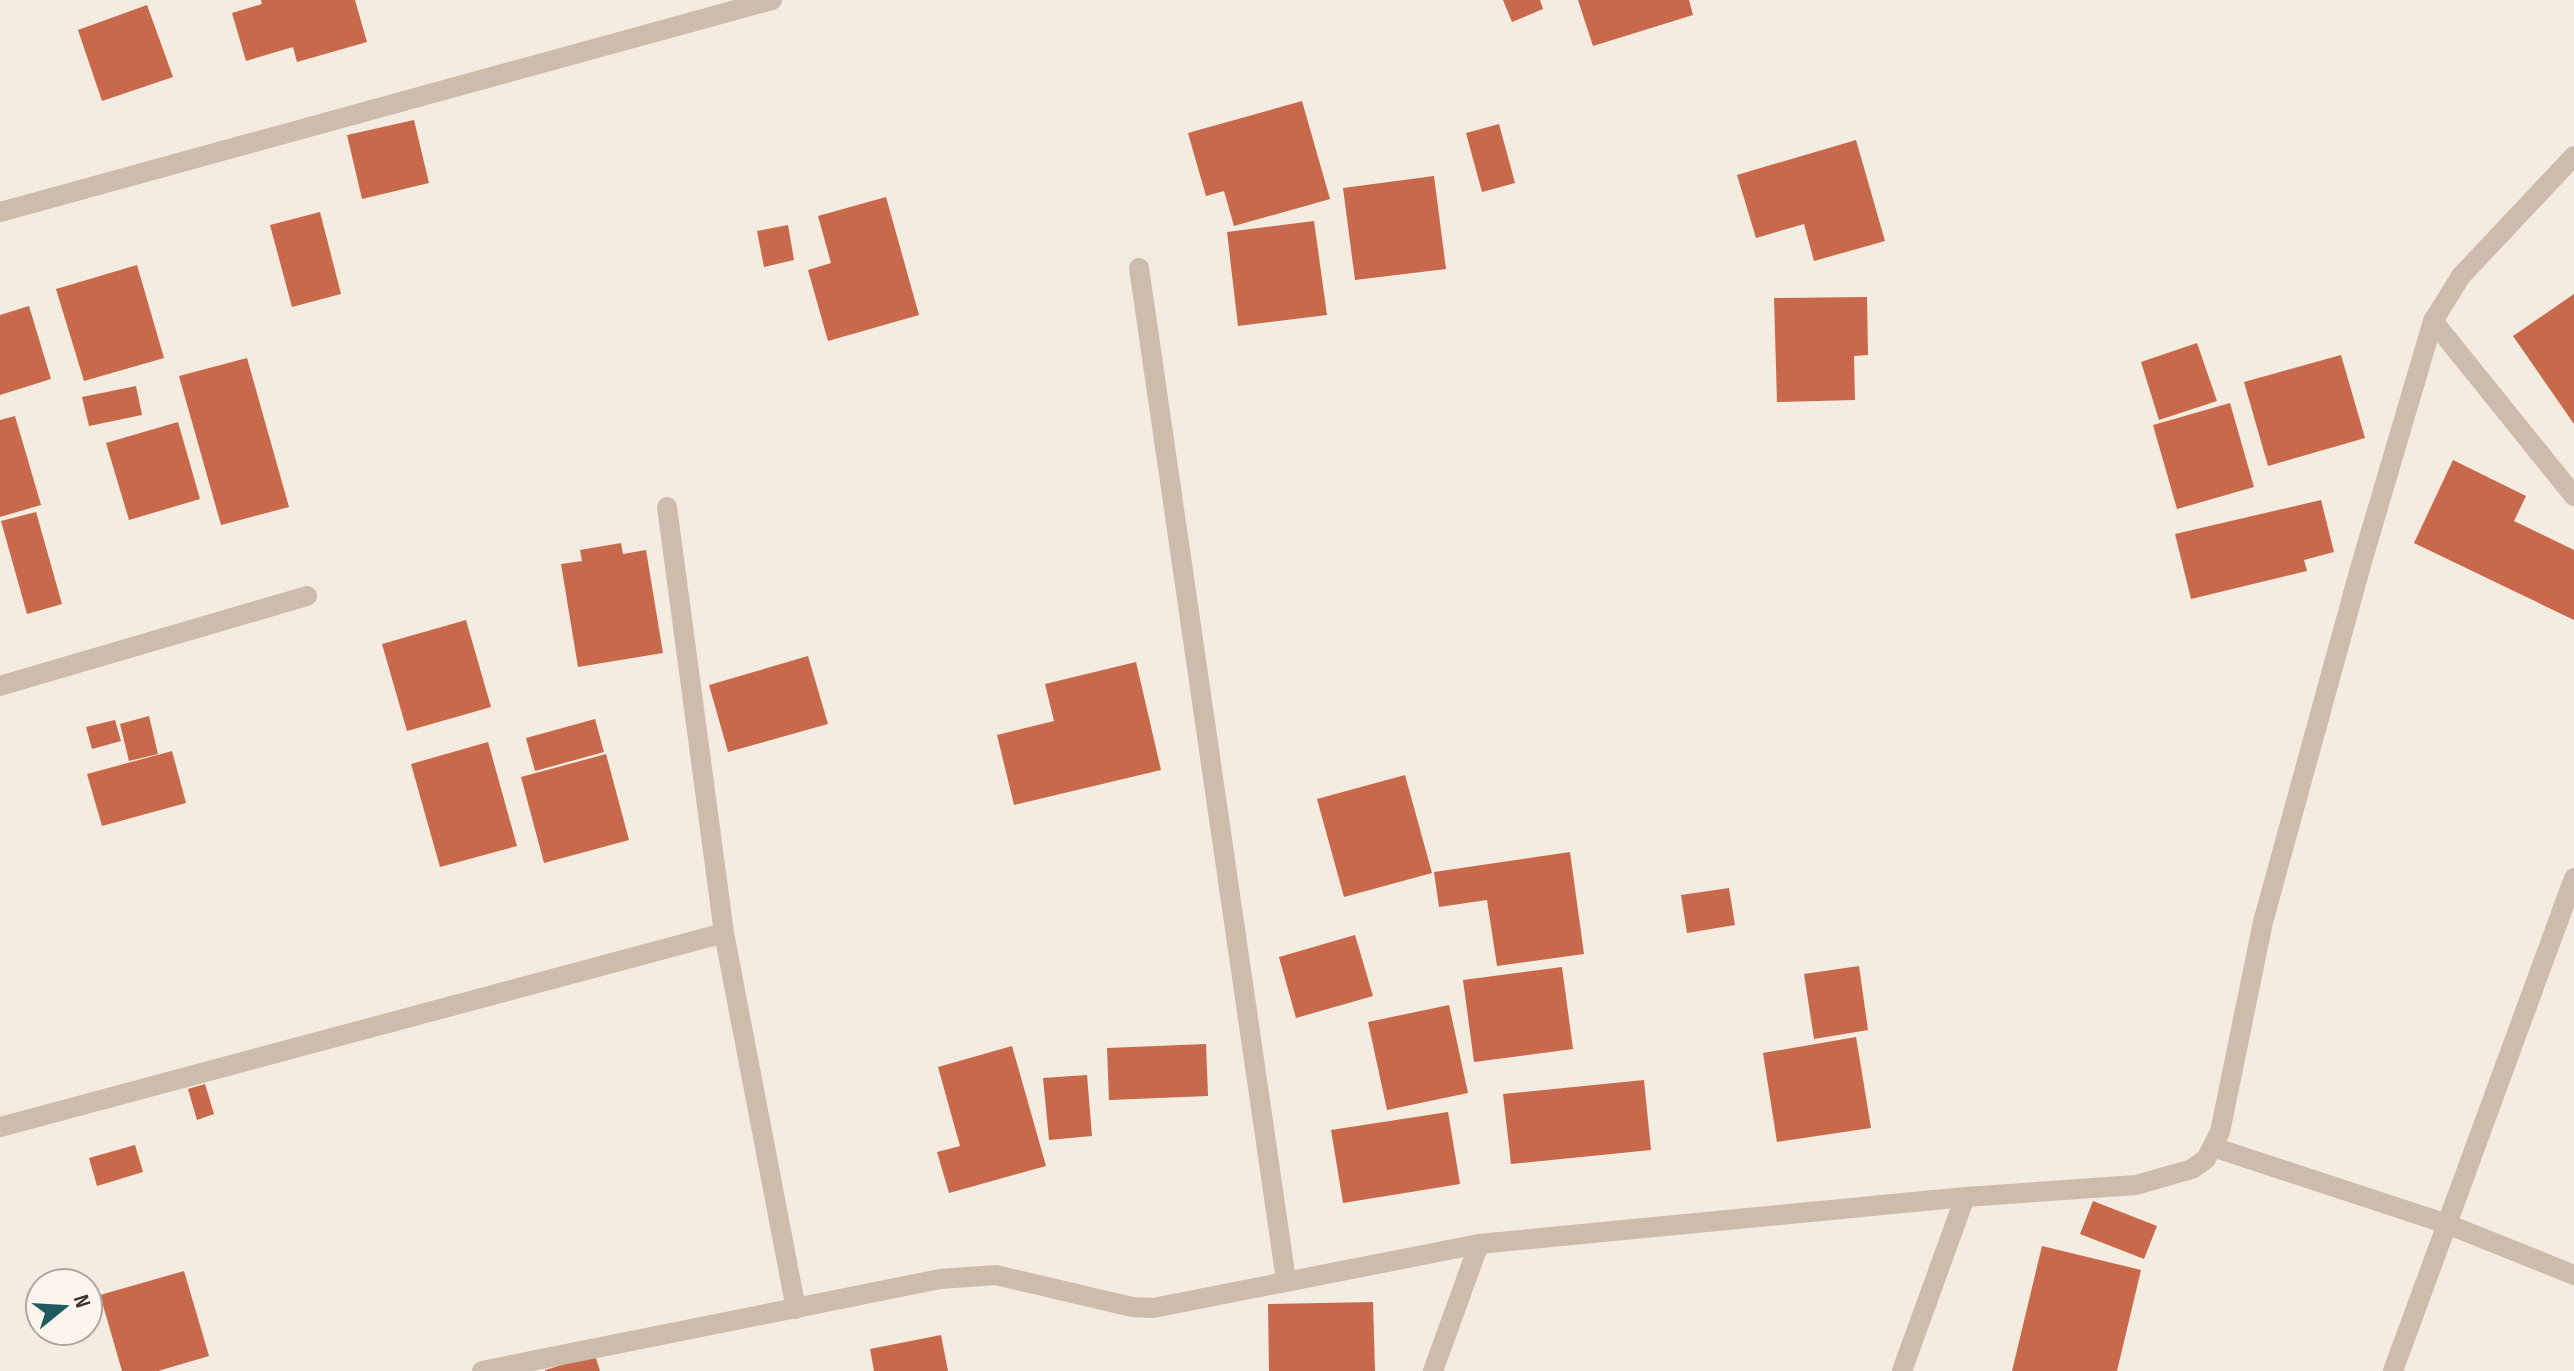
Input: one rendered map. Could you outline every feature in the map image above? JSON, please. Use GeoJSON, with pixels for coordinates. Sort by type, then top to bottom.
{"type":"FeatureCollection","features":[{"type":"Feature","properties":{"kind":"street"},"geometry":{"type":"LineString","coordinates":[[0,212],[772,0]]}},
{"type":"Feature","properties":{"kind":"street"},"geometry":{"type":"LineString","coordinates":[[482,1371],[940,1279],[996,1275],[1144,1308],[1479,1244],[2162,1181],[2192,1169],[2206,1159],[2220,1132],[2263,922],[2361,565],[2433,321],[2461,276],[2574,156]]}},
{"type":"Feature","properties":{"kind":"street"},"geometry":{"type":"LineString","coordinates":[[1139,268],[1286,1280]]}},
{"type":"Feature","properties":{"kind":"street"},"geometry":{"type":"LineString","coordinates":[[2433,321],[2574,496]]}},
{"type":"Feature","properties":{"kind":"street"},"geometry":{"type":"LineString","coordinates":[[667,507],[724,933],[796,1309]]}},
{"type":"Feature","properties":{"kind":"street"},"geometry":{"type":"LineString","coordinates":[[0,686],[307,596]]}},
{"type":"Feature","properties":{"kind":"street"},"geometry":{"type":"LineString","coordinates":[[2393,1371],[2574,878]]}},
{"type":"Feature","properties":{"kind":"street"},"geometry":{"type":"LineString","coordinates":[[0,1127],[724,933]]}},
{"type":"Feature","properties":{"kind":"street"},"geometry":{"type":"LineString","coordinates":[[2213,1147],[2447,1224],[2574,1275]]}},
{"type":"Feature","properties":{"kind":"street"},"geometry":{"type":"LineString","coordinates":[[1902,1371],[1965,1197]]}},
{"type":"Feature","properties":{"kind":"street"},"geometry":{"type":"LineString","coordinates":[[1433,1371],[1479,1244]]}},
{"type":"Feature","properties":{"kind":"building"},"geometry":{"type":"Polygon","coordinates":[[[261,0],[355,0],[367,42],[297,62],[293,47],[246,61],[232,13],[262,4],[261,0]]]}},
{"type":"Feature","properties":{"kind":"building"},"geometry":{"type":"Polygon","coordinates":[[[1503,0],[1540,0],[1543,9],[1512,22],[1503,0]]]}},
{"type":"Feature","properties":{"kind":"building"},"geometry":{"type":"Polygon","coordinates":[[[1578,0],[1689,0],[1693,15],[1593,46],[1578,0]]]}},
{"type":"Feature","properties":{"kind":"building"},"geometry":{"type":"Polygon","coordinates":[[[147,5],[173,77],[102,101],[78,30],[147,5]]]}},
{"type":"Feature","properties":{"kind":"building"},"geometry":{"type":"Polygon","coordinates":[[[1302,101],[1330,199],[1234,226],[1224,191],[1206,196],[1188,133],[1302,101]]]}},
{"type":"Feature","properties":{"kind":"building"},"geometry":{"type":"Polygon","coordinates":[[[414,120],[429,183],[362,199],[347,135],[414,120]]]}},
{"type":"Feature","properties":{"kind":"building"},"geometry":{"type":"Polygon","coordinates":[[[1499,124],[1515,183],[1482,192],[1466,133],[1499,124]]]}},
{"type":"Feature","properties":{"kind":"building"},"geometry":{"type":"Polygon","coordinates":[[[1856,140],[1885,241],[1814,261],[1804,224],[1756,238],[1737,175],[1856,140]]]}},
{"type":"Feature","properties":{"kind":"building"},"geometry":{"type":"Polygon","coordinates":[[[1434,176],[1446,269],[1355,280],[1343,188],[1434,176]]]}},
{"type":"Feature","properties":{"kind":"building"},"geometry":{"type":"Polygon","coordinates":[[[886,197],[919,315],[828,341],[808,270],[831,263],[818,216],[886,197]]]}},
{"type":"Feature","properties":{"kind":"building"},"geometry":{"type":"Polygon","coordinates":[[[320,212],[341,294],[292,307],[270,225],[320,212]]]}},
{"type":"Feature","properties":{"kind":"building"},"geometry":{"type":"Polygon","coordinates":[[[1314,221],[1327,315],[1238,326],[1227,232],[1314,221]]]}},
{"type":"Feature","properties":{"kind":"building"},"geometry":{"type":"Polygon","coordinates":[[[788,225],[794,260],[764,267],[757,231],[788,225]]]}},
{"type":"Feature","properties":{"kind":"building"},"geometry":{"type":"Polygon","coordinates":[[[137,265],[164,358],[84,381],[56,289],[137,265]]]}},
{"type":"Feature","properties":{"kind":"building"},"geometry":{"type":"Polygon","coordinates":[[[2574,294],[2574,424],[2513,336],[2574,294]]]}},
{"type":"Feature","properties":{"kind":"building"},"geometry":{"type":"Polygon","coordinates":[[[1867,297],[1868,355],[1854,356],[1855,400],[1777,402],[1774,298],[1867,297]]]}},
{"type":"Feature","properties":{"kind":"building"},"geometry":{"type":"Polygon","coordinates":[[[29,306],[51,379],[0,395],[0,315],[29,306]]]}},
{"type":"Feature","properties":{"kind":"building"},"geometry":{"type":"Polygon","coordinates":[[[2197,343],[2217,401],[2159,420],[2141,362],[2197,343]]]}},
{"type":"Feature","properties":{"kind":"building"},"geometry":{"type":"Polygon","coordinates":[[[2341,355],[2365,438],[2268,466],[2244,382],[2341,355]]]}},
{"type":"Feature","properties":{"kind":"building"},"geometry":{"type":"Polygon","coordinates":[[[247,358],[289,507],[221,525],[179,376],[247,358]]]}},
{"type":"Feature","properties":{"kind":"building"},"geometry":{"type":"Polygon","coordinates":[[[136,386],[142,415],[89,426],[82,397],[136,386]]]}},
{"type":"Feature","properties":{"kind":"building"},"geometry":{"type":"Polygon","coordinates":[[[2230,403],[2254,487],[2177,509],[2153,425],[2230,403]]]}},
{"type":"Feature","properties":{"kind":"building"},"geometry":{"type":"Polygon","coordinates":[[[15,416],[41,505],[0,517],[0,420],[15,416]]]}},
{"type":"Feature","properties":{"kind":"building"},"geometry":{"type":"Polygon","coordinates":[[[178,422],[200,499],[129,520],[106,443],[178,422]]]}},
{"type":"Feature","properties":{"kind":"building"},"geometry":{"type":"Polygon","coordinates":[[[2453,460],[2526,496],[2514,521],[2574,550],[2574,620],[2414,543],[2453,460]]]}},
{"type":"Feature","properties":{"kind":"building"},"geometry":{"type":"Polygon","coordinates":[[[2321,500],[2334,552],[2304,560],[2307,571],[2191,599],[2175,534],[2321,500]]]}},
{"type":"Feature","properties":{"kind":"building"},"geometry":{"type":"Polygon","coordinates":[[[36,512],[62,604],[27,614],[1,521],[36,512]]]}},
{"type":"Feature","properties":{"kind":"building"},"geometry":{"type":"Polygon","coordinates":[[[621,543],[623,554],[646,550],[663,653],[578,667],[561,564],[582,561],[580,550],[621,543]]]}},
{"type":"Feature","properties":{"kind":"building"},"geometry":{"type":"Polygon","coordinates":[[[466,620],[491,707],[407,731],[382,644],[466,620]]]}},
{"type":"Feature","properties":{"kind":"building"},"geometry":{"type":"Polygon","coordinates":[[[808,656],[828,724],[728,752],[709,685],[808,656]]]}},
{"type":"Feature","properties":{"kind":"building"},"geometry":{"type":"Polygon","coordinates":[[[1136,662],[1161,770],[1014,805],[997,735],[1054,721],[1045,684],[1136,662]]]}},
{"type":"Feature","properties":{"kind":"building"},"geometry":{"type":"Polygon","coordinates":[[[149,716],[158,754],[129,761],[120,724],[149,716]]]}},
{"type":"Feature","properties":{"kind":"building"},"geometry":{"type":"Polygon","coordinates":[[[595,719],[604,752],[535,771],[526,738],[595,719]]]}},
{"type":"Feature","properties":{"kind":"building"},"geometry":{"type":"Polygon","coordinates":[[[115,720],[121,741],[92,749],[86,727],[115,720]]]}},
{"type":"Feature","properties":{"kind":"building"},"geometry":{"type":"Polygon","coordinates":[[[488,742],[517,846],[440,867],[411,764],[488,742]]]}},
{"type":"Feature","properties":{"kind":"building"},"geometry":{"type":"Polygon","coordinates":[[[172,751],[186,803],[102,826],[87,774],[172,751]]]}},
{"type":"Feature","properties":{"kind":"building"},"geometry":{"type":"Polygon","coordinates":[[[606,754],[629,840],[544,863],[521,777],[606,754]]]}},
{"type":"Feature","properties":{"kind":"building"},"geometry":{"type":"Polygon","coordinates":[[[1405,775],[1432,873],[1344,897],[1317,799],[1405,775]]]}},
{"type":"Feature","properties":{"kind":"building"},"geometry":{"type":"Polygon","coordinates":[[[1570,852],[1584,954],[1497,966],[1487,900],[1439,907],[1434,872],[1570,852]]]}},
{"type":"Feature","properties":{"kind":"building"},"geometry":{"type":"Polygon","coordinates":[[[1729,888],[1735,925],[1687,933],[1681,895],[1729,888]]]}},
{"type":"Feature","properties":{"kind":"building"},"geometry":{"type":"Polygon","coordinates":[[[1355,935],[1373,996],[1296,1018],[1279,957],[1355,935]]]}},
{"type":"Feature","properties":{"kind":"building"},"geometry":{"type":"Polygon","coordinates":[[[1859,966],[1868,1030],[1814,1039],[1804,974],[1859,966]]]}},
{"type":"Feature","properties":{"kind":"building"},"geometry":{"type":"Polygon","coordinates":[[[1562,967],[1573,1049],[1474,1062],[1463,980],[1562,967]]]}},
{"type":"Feature","properties":{"kind":"building"},"geometry":{"type":"Polygon","coordinates":[[[1449,1005],[1468,1093],[1387,1110],[1368,1022],[1449,1005]]]}},
{"type":"Feature","properties":{"kind":"building"},"geometry":{"type":"Polygon","coordinates":[[[1856,1037],[1871,1128],[1777,1142],[1763,1053],[1856,1037]]]}},
{"type":"Feature","properties":{"kind":"building"},"geometry":{"type":"Polygon","coordinates":[[[1206,1044],[1208,1096],[1109,1100],[1107,1048],[1206,1044]]]}},
{"type":"Feature","properties":{"kind":"building"},"geometry":{"type":"Polygon","coordinates":[[[1012,1046],[1046,1166],[949,1193],[937,1152],[960,1146],[938,1067],[1012,1046]]]}},
{"type":"Feature","properties":{"kind":"building"},"geometry":{"type":"Polygon","coordinates":[[[1087,1075],[1092,1136],[1049,1140],[1043,1078],[1087,1075]]]}},
{"type":"Feature","properties":{"kind":"building"},"geometry":{"type":"Polygon","coordinates":[[[1644,1080],[1651,1150],[1511,1164],[1503,1094],[1644,1080]]]}},
{"type":"Feature","properties":{"kind":"building"},"geometry":{"type":"Polygon","coordinates":[[[205,1084],[214,1114],[197,1120],[188,1089],[205,1084]]]}},
{"type":"Feature","properties":{"kind":"building"},"geometry":{"type":"Polygon","coordinates":[[[1448,1112],[1460,1184],[1343,1203],[1331,1130],[1448,1112]]]}},
{"type":"Feature","properties":{"kind":"building"},"geometry":{"type":"Polygon","coordinates":[[[135,1145],[143,1172],[97,1186],[89,1158],[135,1145]]]}},
{"type":"Feature","properties":{"kind":"building"},"geometry":{"type":"Polygon","coordinates":[[[2093,1201],[2157,1226],[2144,1259],[2080,1234],[2093,1201]]]}},
{"type":"Feature","properties":{"kind":"building"},"geometry":{"type":"Polygon","coordinates":[[[2042,1246],[2141,1270],[2117,1371],[2012,1371],[2042,1246]]]}},
{"type":"Feature","properties":{"kind":"building"},"geometry":{"type":"Polygon","coordinates":[[[184,1271],[209,1356],[158,1371],[122,1371],[104,1309],[104,1294],[184,1271]]]}},
{"type":"Feature","properties":{"kind":"building"},"geometry":{"type":"Polygon","coordinates":[[[1373,1302],[1375,1371],[1269,1371],[1268,1304],[1373,1302]]]}},
{"type":"Feature","properties":{"kind":"building"},"geometry":{"type":"Polygon","coordinates":[[[941,1335],[948,1371],[874,1371],[870,1349],[941,1335]]]}},
{"type":"Feature","properties":{"kind":"building"},"geometry":{"type":"Polygon","coordinates":[[[595,1355],[600,1371],[545,1371],[545,1370],[595,1355]]]}}]}
